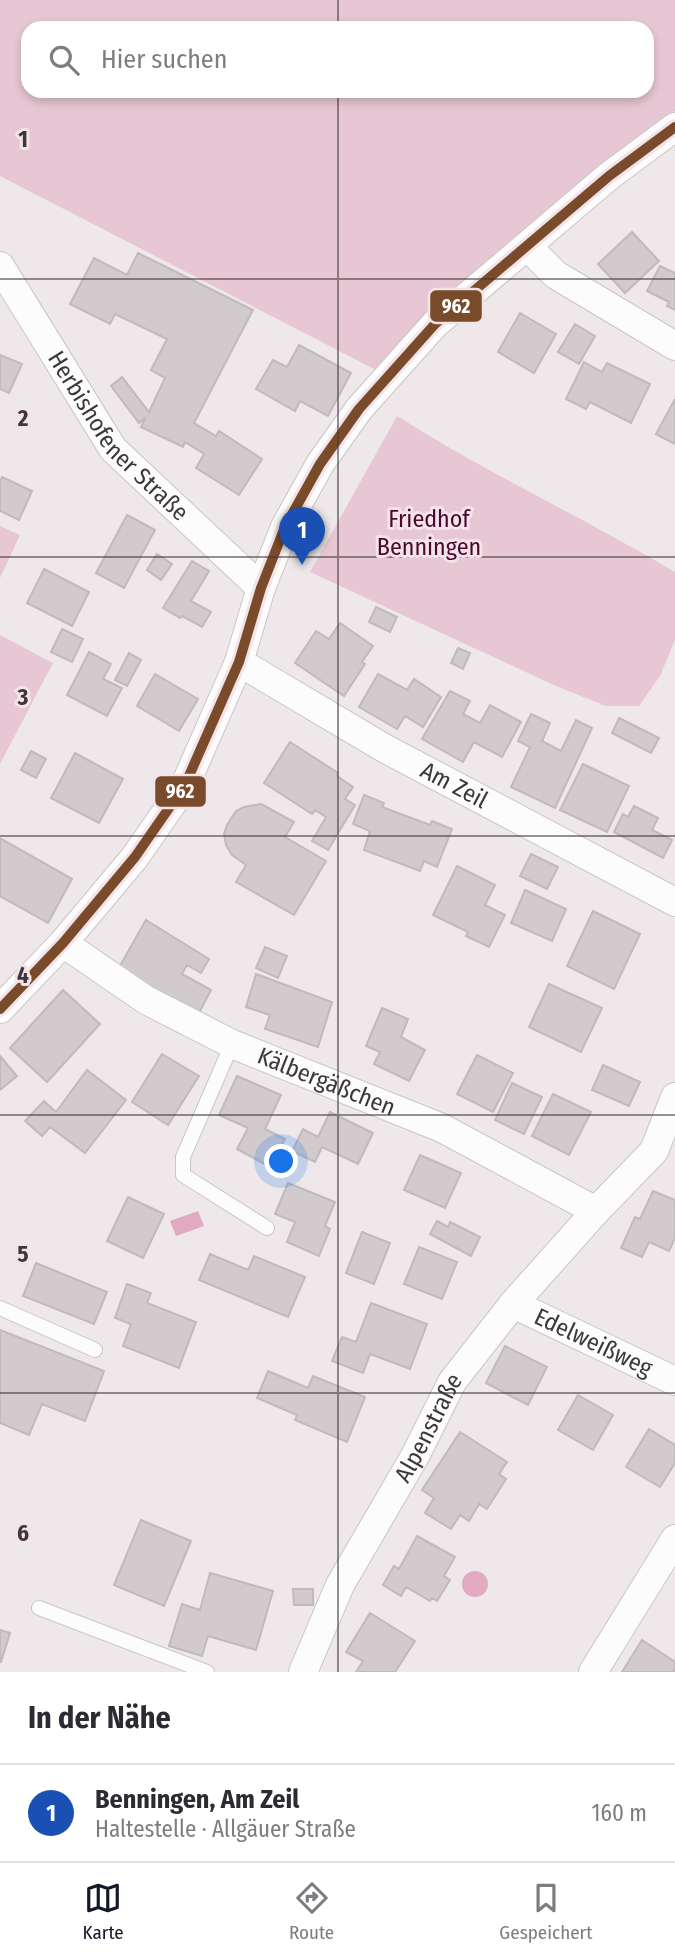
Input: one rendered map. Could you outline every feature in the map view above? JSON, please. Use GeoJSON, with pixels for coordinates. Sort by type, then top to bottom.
{"type":"FeatureCollection","features":[{"type":"Feature","properties":{"kind":"street"},"geometry":{"type":"LineString","coordinates":[[0,1009],[63,943],[135,857],[185,785],[239,662],[261,588],[285,527],[302,495],[359,409],[435,324],[610,176],[675,127]]}},
{"type":"Feature","properties":{"kind":"street"},"geometry":{"type":"LineString","coordinates":[[527,246],[556,275],[675,346]]}},
{"type":"Feature","properties":{"kind":"street","name":"Herbishofener Straße"},"geometry":{"type":"LineString","coordinates":[[0,266],[113,449],[261,588]]}},
{"type":"Feature","properties":{"kind":"street","name":"Am Zeil"},"geometry":{"type":"LineString","coordinates":[[239,662],[384,748],[675,902]]}},
{"type":"Feature","properties":{"kind":"street","name":"Kälbergäßchen"},"geometry":{"type":"LineString","coordinates":[[63,943],[146,1000],[232,1044],[442,1128],[596,1211]]}},
{"type":"Feature","properties":{"kind":"street"},"geometry":{"type":"LineString","coordinates":[[596,1211],[654,1152],[675,1097]]}},
{"type":"Feature","properties":{"kind":"street","name":"Alpenstraße"},"geometry":{"type":"LineString","coordinates":[[303,1672],[340,1585],[415,1456],[452,1382],[513,1304],[596,1211]]}},
{"type":"Feature","properties":{"kind":"street","name":"Edelweißweg"},"geometry":{"type":"LineString","coordinates":[[513,1304],[675,1381]]}},
{"type":"Feature","properties":{"kind":"street"},"geometry":{"type":"LineString","coordinates":[[593,1672],[675,1539]]}},
{"type":"Feature","properties":{"kind":"lane"},"geometry":{"type":"LineString","coordinates":[[232,1044],[183,1157],[183,1175],[267,1228]]}},
{"type":"Feature","properties":{"kind":"lane"},"geometry":{"type":"LineString","coordinates":[[0,1308],[95,1350]]}},
{"type":"Feature","properties":{"kind":"lane"},"geometry":{"type":"LineString","coordinates":[[39,1608],[207,1672]]}},
{"type":"Feature","properties":{"kind":"green space"},"geometry":{"type":"Polygon","coordinates":[[[0,0],[675,0],[675,111],[506,245],[441,302],[376,370],[0,176],[0,0]]]}},
{"type":"Feature","properties":{"kind":"green space","name":"Friedhof Benningen"},"geometry":{"type":"Polygon","coordinates":[[[397,416],[675,572],[675,640],[660,676],[639,706],[606,706],[556,686],[310,572],[397,416]]]}},
{"type":"Feature","properties":{"kind":"green space"},"geometry":{"type":"Polygon","coordinates":[[[0,526],[20,535],[0,578],[0,526]]]}},
{"type":"Feature","properties":{"kind":"green space"},"geometry":{"type":"Polygon","coordinates":[[[0,635],[53,663],[0,764],[0,635]]]}},
{"type":"Feature","properties":{"kind":"shaded area"},"geometry":{"type":"Polygon","coordinates":[[[198,1211],[204,1226],[176,1236],[170,1221],[198,1211]]]}},
{"type":"Feature","properties":{"kind":"shaded area"},"geometry":{"type":"Polygon","coordinates":[[[475,1571],[484,1575],[488,1584],[484,1593],[475,1597],[466,1593],[462,1584],[466,1575],[475,1571]]]}},
{"type":"Feature","properties":{"kind":"building"},"geometry":{"type":"Polygon","coordinates":[[[632,232],[659,261],[625,293],[598,264],[632,232]]]}},
{"type":"Feature","properties":{"kind":"building"},"geometry":{"type":"Polygon","coordinates":[[[138,253],[253,310],[194,423],[216,436],[219,431],[262,459],[239,495],[196,468],[204,454],[185,442],[183,447],[141,427],[146,417],[139,423],[111,386],[122,377],[149,412],[165,378],[151,370],[167,339],[115,314],[110,324],[70,304],[94,258],[127,275],[138,253]]]}},
{"type":"Feature","properties":{"kind":"building"},"geometry":{"type":"Polygon","coordinates":[[[660,266],[675,273],[675,310],[667,306],[669,302],[647,291],[660,266]]]}},
{"type":"Feature","properties":{"kind":"building"},"geometry":{"type":"Polygon","coordinates":[[[520,313],[556,334],[534,373],[498,352],[520,313]]]}},
{"type":"Feature","properties":{"kind":"building"},"geometry":{"type":"Polygon","coordinates":[[[575,324],[595,336],[579,364],[558,352],[575,324]]]}},
{"type":"Feature","properties":{"kind":"building"},"geometry":{"type":"Polygon","coordinates":[[[299,345],[351,373],[328,416],[300,401],[295,411],[256,389],[273,360],[287,367],[299,345]]]}},
{"type":"Feature","properties":{"kind":"building"},"geometry":{"type":"Polygon","coordinates":[[[0,355],[22,364],[9,393],[0,389],[0,355]]]}},
{"type":"Feature","properties":{"kind":"building"},"geometry":{"type":"Polygon","coordinates":[[[584,362],[602,372],[607,363],[650,384],[631,423],[590,402],[586,409],[566,399],[584,362]]]}},
{"type":"Feature","properties":{"kind":"building"},"geometry":{"type":"Polygon","coordinates":[[[675,399],[675,444],[656,434],[675,399]]]}},
{"type":"Feature","properties":{"kind":"building"},"geometry":{"type":"Polygon","coordinates":[[[2,477],[32,491],[19,520],[0,511],[2,477]]]}},
{"type":"Feature","properties":{"kind":"building"},"geometry":{"type":"Polygon","coordinates":[[[127,515],[155,530],[124,588],[96,573],[127,515]]]}},
{"type":"Feature","properties":{"kind":"building"},"geometry":{"type":"Polygon","coordinates":[[[157,554],[172,564],[161,580],[147,570],[157,554]]]}},
{"type":"Feature","properties":{"kind":"building"},"geometry":{"type":"Polygon","coordinates":[[[192,561],[209,571],[191,601],[211,612],[202,627],[163,608],[192,561]]]}},
{"type":"Feature","properties":{"kind":"building"},"geometry":{"type":"Polygon","coordinates":[[[44,569],[89,592],[72,626],[27,603],[44,569]]]}},
{"type":"Feature","properties":{"kind":"building"},"geometry":{"type":"Polygon","coordinates":[[[376,607],[397,617],[390,632],[369,622],[376,607]]]}},
{"type":"Feature","properties":{"kind":"building"},"geometry":{"type":"Polygon","coordinates":[[[340,623],[373,646],[362,662],[365,664],[344,696],[295,663],[316,631],[329,639],[340,623]]]}},
{"type":"Feature","properties":{"kind":"building"},"geometry":{"type":"Polygon","coordinates":[[[62,629],[83,639],[72,662],[51,652],[62,629]]]}},
{"type":"Feature","properties":{"kind":"building"},"geometry":{"type":"Polygon","coordinates":[[[458,648],[470,653],[463,669],[451,663],[458,648]]]}},
{"type":"Feature","properties":{"kind":"building"},"geometry":{"type":"Polygon","coordinates":[[[89,652],[111,664],[103,679],[122,688],[107,716],[67,695],[89,652]]]}},
{"type":"Feature","properties":{"kind":"building"},"geometry":{"type":"Polygon","coordinates":[[[129,653],[141,660],[127,686],[115,680],[129,653]]]}},
{"type":"Feature","properties":{"kind":"building"},"geometry":{"type":"Polygon","coordinates":[[[155,674],[198,699],[179,731],[137,706],[155,674]]]}},
{"type":"Feature","properties":{"kind":"building"},"geometry":{"type":"Polygon","coordinates":[[[378,674],[407,690],[414,679],[441,697],[423,727],[405,716],[397,729],[359,707],[378,674]]]}},
{"type":"Feature","properties":{"kind":"building"},"geometry":{"type":"Polygon","coordinates":[[[450,691],[470,701],[463,714],[480,723],[490,705],[521,722],[502,757],[474,742],[463,762],[422,739],[450,691]]]}},
{"type":"Feature","properties":{"kind":"building"},"geometry":{"type":"Polygon","coordinates":[[[531,714],[550,723],[542,741],[561,751],[576,720],[592,728],[555,808],[511,787],[530,747],[518,741],[531,714]]]}},
{"type":"Feature","properties":{"kind":"building"},"geometry":{"type":"Polygon","coordinates":[[[619,718],[659,738],[651,753],[612,733],[619,718]]]}},
{"type":"Feature","properties":{"kind":"building"},"geometry":{"type":"Polygon","coordinates":[[[290,742],[338,773],[337,776],[353,787],[345,799],[355,805],[328,850],[312,841],[326,817],[315,810],[312,814],[264,783],[290,742]]]}},
{"type":"Feature","properties":{"kind":"building"},"geometry":{"type":"Polygon","coordinates":[[[31,751],[46,759],[36,778],[21,770],[31,751]]]}},
{"type":"Feature","properties":{"kind":"building"},"geometry":{"type":"Polygon","coordinates":[[[75,753],[123,779],[99,823],[51,798],[75,753]]]}},
{"type":"Feature","properties":{"kind":"building"},"geometry":{"type":"Polygon","coordinates":[[[583,764],[629,786],[607,832],[560,810],[583,764]]]}},
{"type":"Feature","properties":{"kind":"building"},"geometry":{"type":"Polygon","coordinates":[[[364,795],[384,803],[382,807],[430,825],[432,821],[452,829],[437,867],[424,861],[420,871],[364,850],[370,831],[353,824],[364,795]]]}},
{"type":"Feature","properties":{"kind":"building"},"geometry":{"type":"Polygon","coordinates":[[[261,804],[294,822],[285,837],[326,861],[294,915],[236,882],[246,865],[232,855],[224,834],[236,811],[261,804]]]}},
{"type":"Feature","properties":{"kind":"building"},"geometry":{"type":"Polygon","coordinates":[[[634,806],[658,818],[652,830],[672,840],[663,858],[614,832],[623,814],[628,817],[634,806]]]}},
{"type":"Feature","properties":{"kind":"building"},"geometry":{"type":"Polygon","coordinates":[[[0,838],[72,879],[48,923],[0,896],[0,838]]]}},
{"type":"Feature","properties":{"kind":"building"},"geometry":{"type":"Polygon","coordinates":[[[531,854],[558,867],[547,889],[520,876],[531,854]]]}},
{"type":"Feature","properties":{"kind":"building"},"geometry":{"type":"Polygon","coordinates":[[[457,866],[495,885],[485,905],[505,915],[489,947],[466,936],[468,932],[433,915],[457,866]]]}},
{"type":"Feature","properties":{"kind":"building"},"geometry":{"type":"Polygon","coordinates":[[[525,890],[566,909],[552,941],[511,923],[525,890]]]}},
{"type":"Feature","properties":{"kind":"building"},"geometry":{"type":"Polygon","coordinates":[[[593,911],[640,934],[614,989],[567,966],[593,911]]]}},
{"type":"Feature","properties":{"kind":"building"},"geometry":{"type":"Polygon","coordinates":[[[146,920],[209,959],[201,973],[187,965],[182,974],[211,990],[198,1015],[117,971],[146,920]]]}},
{"type":"Feature","properties":{"kind":"building"},"geometry":{"type":"Polygon","coordinates":[[[265,947],[287,956],[278,978],[256,968],[265,947]]]}},
{"type":"Feature","properties":{"kind":"building"},"geometry":{"type":"Polygon","coordinates":[[[256,974],[332,1002],[318,1047],[265,1029],[270,1015],[246,1007],[256,974]]]}},
{"type":"Feature","properties":{"kind":"building"},"geometry":{"type":"Polygon","coordinates":[[[549,984],[602,1008],[581,1052],[529,1027],[549,984]]]}},
{"type":"Feature","properties":{"kind":"building"},"geometry":{"type":"Polygon","coordinates":[[[63,990],[100,1024],[47,1082],[10,1048],[63,990]]]}},
{"type":"Feature","properties":{"kind":"building"},"geometry":{"type":"Polygon","coordinates":[[[382,1008],[408,1019],[401,1037],[425,1050],[409,1081],[374,1064],[380,1052],[366,1046],[382,1008]]]}},
{"type":"Feature","properties":{"kind":"building"},"geometry":{"type":"Polygon","coordinates":[[[162,1054],[199,1076],[168,1125],[132,1102],[162,1054]]]}},
{"type":"Feature","properties":{"kind":"building"},"geometry":{"type":"Polygon","coordinates":[[[477,1055],[513,1073],[493,1112],[457,1094],[477,1055]]]}},
{"type":"Feature","properties":{"kind":"building"},"geometry":{"type":"Polygon","coordinates":[[[0,1056],[17,1076],[0,1090],[0,1056]]]}},
{"type":"Feature","properties":{"kind":"building"},"geometry":{"type":"Polygon","coordinates":[[[603,1065],[640,1082],[629,1106],[592,1090],[603,1065]]]}},
{"type":"Feature","properties":{"kind":"building"},"geometry":{"type":"Polygon","coordinates":[[[87,1070],[126,1100],[85,1153],[50,1127],[42,1136],[25,1121],[44,1101],[56,1112],[87,1070]]]}},
{"type":"Feature","properties":{"kind":"building"},"geometry":{"type":"Polygon","coordinates":[[[237,1076],[281,1095],[265,1129],[285,1139],[270,1167],[237,1149],[248,1128],[219,1115],[237,1076]]]}},
{"type":"Feature","properties":{"kind":"building"},"geometry":{"type":"Polygon","coordinates":[[[512,1083],[542,1097],[524,1134],[495,1120],[512,1083]]]}},
{"type":"Feature","properties":{"kind":"building"},"geometry":{"type":"Polygon","coordinates":[[[553,1094],[591,1112],[569,1155],[532,1136],[553,1094]]]}},
{"type":"Feature","properties":{"kind":"building"},"geometry":{"type":"Polygon","coordinates":[[[330,1112],[373,1133],[358,1164],[322,1147],[315,1162],[292,1151],[303,1129],[318,1137],[330,1112]]]}},
{"type":"Feature","properties":{"kind":"building"},"geometry":{"type":"Polygon","coordinates":[[[420,1155],[461,1173],[445,1208],[404,1190],[420,1155]]]}},
{"type":"Feature","properties":{"kind":"building"},"geometry":{"type":"Polygon","coordinates":[[[288,1183],[335,1202],[325,1226],[330,1229],[319,1256],[287,1242],[295,1222],[275,1214],[288,1183]]]}},
{"type":"Feature","properties":{"kind":"building"},"geometry":{"type":"Polygon","coordinates":[[[653,1191],[675,1200],[675,1238],[669,1251],[649,1242],[642,1257],[621,1248],[635,1217],[640,1219],[653,1191]]]}},
{"type":"Feature","properties":{"kind":"building"},"geometry":{"type":"Polygon","coordinates":[[[128,1197],[164,1214],[143,1258],[107,1241],[128,1197]]]}},
{"type":"Feature","properties":{"kind":"building"},"geometry":{"type":"Polygon","coordinates":[[[437,1221],[448,1227],[450,1222],[480,1237],[471,1256],[430,1234],[437,1221]]]}},
{"type":"Feature","properties":{"kind":"building"},"geometry":{"type":"Polygon","coordinates":[[[362,1232],[390,1243],[374,1284],[346,1273],[362,1232]]]}},
{"type":"Feature","properties":{"kind":"building"},"geometry":{"type":"Polygon","coordinates":[[[419,1247],[457,1262],[442,1299],[404,1284],[419,1247]]]}},
{"type":"Feature","properties":{"kind":"building"},"geometry":{"type":"Polygon","coordinates":[[[210,1254],[248,1270],[254,1256],[305,1277],[288,1317],[199,1280],[210,1254]]]}},
{"type":"Feature","properties":{"kind":"building"},"geometry":{"type":"Polygon","coordinates":[[[36,1263],[107,1292],[94,1324],[23,1296],[36,1263]]]}},
{"type":"Feature","properties":{"kind":"building"},"geometry":{"type":"Polygon","coordinates":[[[127,1284],[151,1293],[147,1303],[196,1322],[179,1368],[123,1346],[131,1324],[115,1318],[127,1284]]]}},
{"type":"Feature","properties":{"kind":"building"},"geometry":{"type":"Polygon","coordinates":[[[371,1303],[427,1324],[410,1369],[370,1354],[363,1373],[332,1361],[342,1337],[356,1342],[371,1303]]]}},
{"type":"Feature","properties":{"kind":"building"},"geometry":{"type":"Polygon","coordinates":[[[0,1330],[104,1371],[85,1421],[42,1404],[29,1435],[0,1423],[0,1330]]]}},
{"type":"Feature","properties":{"kind":"building"},"geometry":{"type":"Polygon","coordinates":[[[505,1346],[547,1367],[528,1405],[486,1383],[505,1346]]]}},
{"type":"Feature","properties":{"kind":"building"},"geometry":{"type":"Polygon","coordinates":[[[268,1371],[308,1388],[313,1376],[365,1397],[347,1442],[295,1420],[297,1415],[257,1398],[268,1371]]]}},
{"type":"Feature","properties":{"kind":"building"},"geometry":{"type":"Polygon","coordinates":[[[578,1395],[613,1415],[593,1450],[558,1430],[578,1395]]]}},
{"type":"Feature","properties":{"kind":"building"},"geometry":{"type":"Polygon","coordinates":[[[649,1429],[675,1445],[675,1463],[660,1487],[626,1467],[649,1429]]]}},
{"type":"Feature","properties":{"kind":"building"},"geometry":{"type":"Polygon","coordinates":[[[460,1432],[507,1462],[499,1474],[506,1479],[487,1509],[479,1504],[469,1521],[460,1515],[451,1529],[425,1513],[434,1498],[422,1490],[460,1432]]]}},
{"type":"Feature","properties":{"kind":"building"},"geometry":{"type":"Polygon","coordinates":[[[141,1520],[191,1541],[164,1606],[114,1585],[141,1520]]]}},
{"type":"Feature","properties":{"kind":"building"},"geometry":{"type":"Polygon","coordinates":[[[417,1536],[455,1557],[444,1576],[450,1580],[437,1601],[432,1598],[430,1601],[406,1587],[401,1596],[383,1585],[394,1566],[399,1569],[417,1536]]]}},
{"type":"Feature","properties":{"kind":"building"},"geometry":{"type":"Polygon","coordinates":[[[210,1573],[273,1591],[256,1650],[208,1636],[202,1656],[169,1646],[182,1604],[200,1610],[210,1573]]]}},
{"type":"Feature","properties":{"kind":"building"},"geometry":{"type":"Polygon","coordinates":[[[293,1589],[313,1589],[313,1605],[294,1605],[293,1589]]]}},
{"type":"Feature","properties":{"kind":"building"},"geometry":{"type":"Polygon","coordinates":[[[370,1613],[415,1641],[395,1672],[356,1672],[363,1661],[346,1652],[370,1613]]]}},
{"type":"Feature","properties":{"kind":"building"},"geometry":{"type":"Polygon","coordinates":[[[0,1630],[10,1633],[1,1662],[0,1662],[0,1630]]]}},
{"type":"Feature","properties":{"kind":"building"},"geometry":{"type":"Polygon","coordinates":[[[642,1640],[675,1662],[675,1672],[622,1672],[642,1640]]]}},
{"type":"Feature","properties":{"kind":"transit line","name":"962"},"geometry":{"type":"LineString","coordinates":[[0,1009],[63,943],[135,857],[185,785],[239,662],[261,588],[285,527],[320,464],[359,409],[435,324],[609,176],[675,127]]}},
{"type":"Feature","properties":{"kind":"place","name":"Benningen, Am Zeil"},"geometry":{"type":"Point","coordinates":[302,565]}}]}
